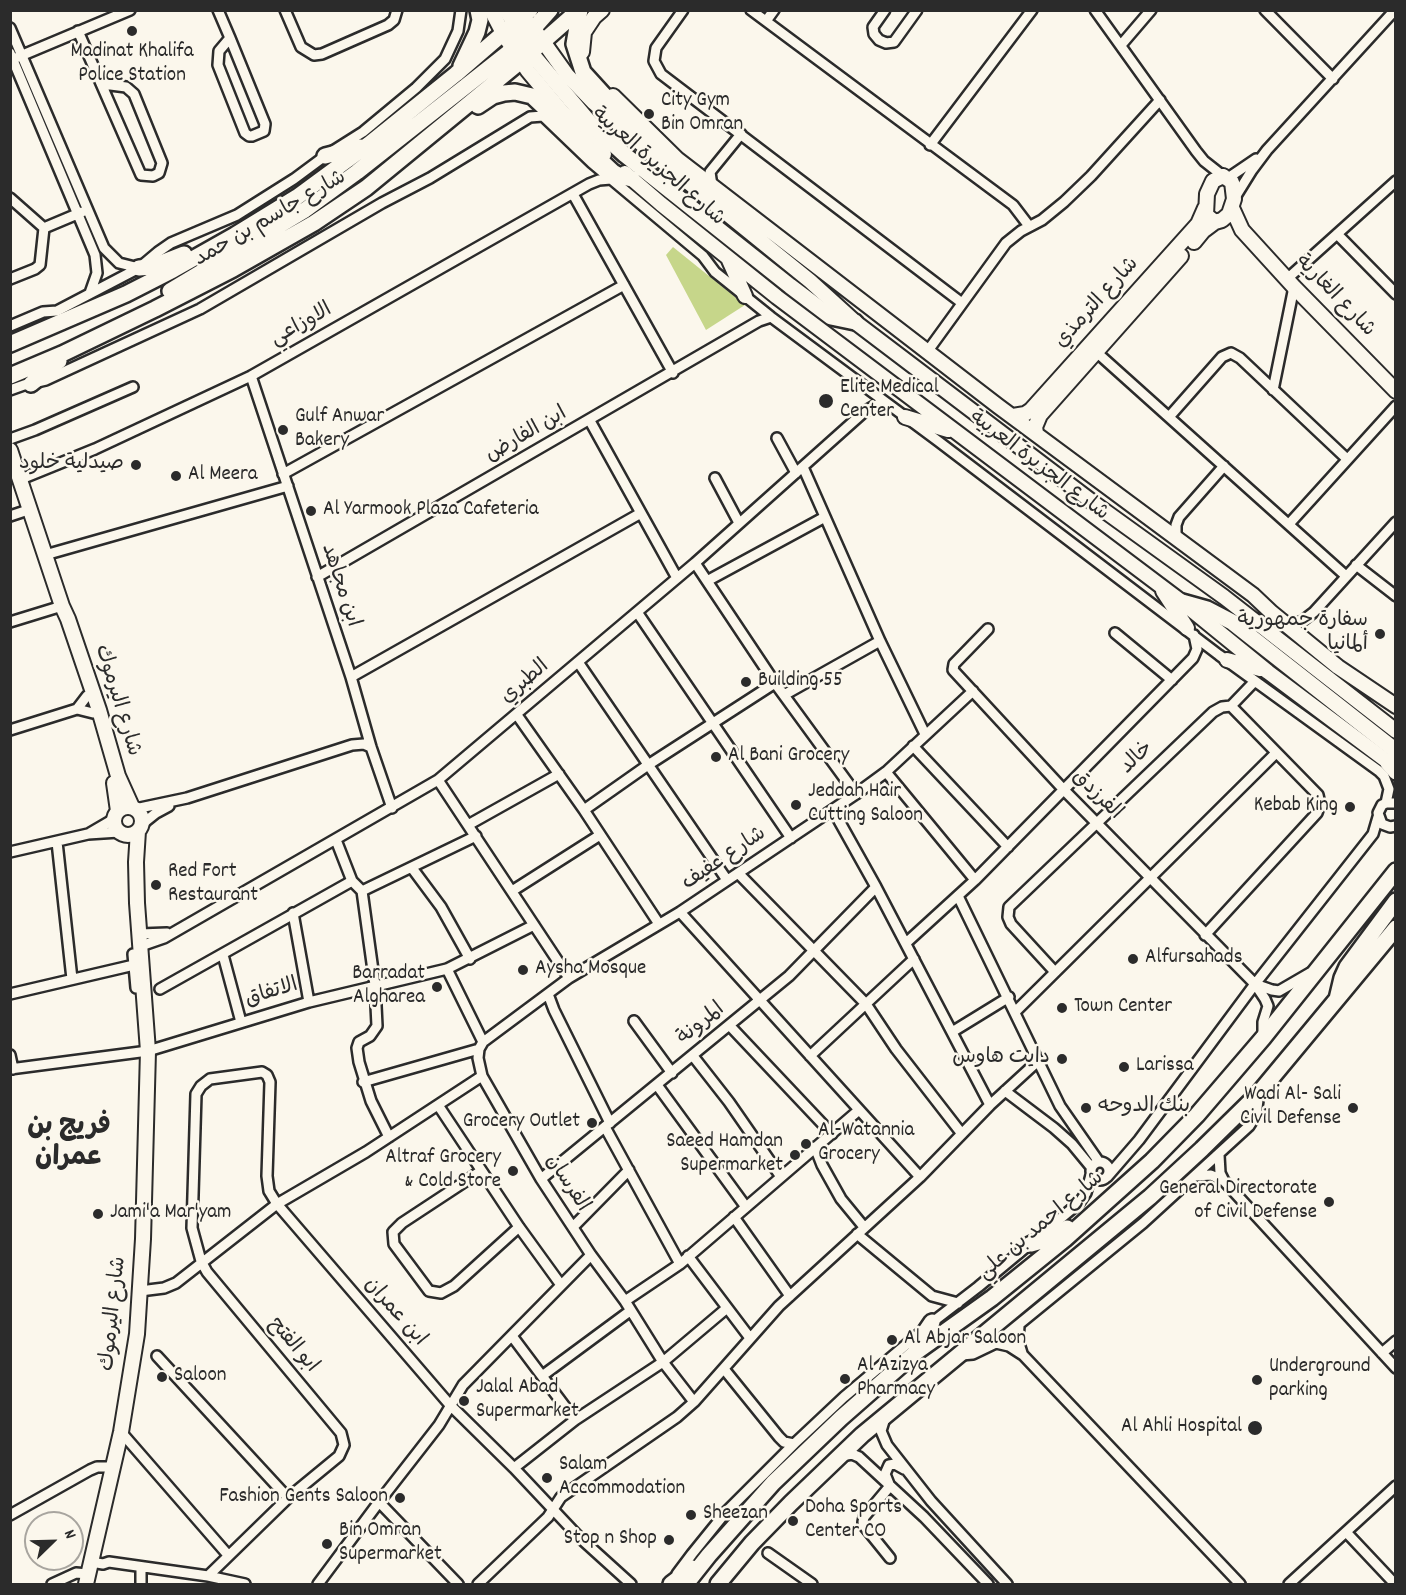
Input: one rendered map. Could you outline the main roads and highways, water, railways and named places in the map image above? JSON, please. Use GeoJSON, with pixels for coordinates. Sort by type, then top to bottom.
{"type":"FeatureCollection","features":[{"type":"Feature","properties":{"kind":"main road"},"geometry":{"type":"LineString","coordinates":[[456,74],[475,38],[480,20],[478,10]]}},
{"type":"Feature","properties":{"kind":"main road"},"geometry":{"type":"LineString","coordinates":[[506,10],[590,123],[625,155],[822,311],[836,318],[855,322]]}},
{"type":"Feature","properties":{"kind":"main road"},"geometry":{"type":"LineString","coordinates":[[116,328],[146,305],[305,210],[357,172],[550,10]]}},
{"type":"Feature","properties":{"kind":"main road"},"geometry":{"type":"LineString","coordinates":[[580,10],[574,44],[583,72],[645,140],[653,154]]}},
{"type":"Feature","properties":{"kind":"main road","name":"شارع جاسم بن حمد"},"geometry":{"type":"LineString","coordinates":[[10,344],[126,294],[235,235],[297,197],[369,144],[456,74],[524,34],[580,10]]}},
{"type":"Feature","properties":{"kind":"main road","name":"شارع جاسم بن حمد"},"geometry":{"type":"LineString","coordinates":[[10,375],[62,354],[250,260],[354,197],[382,175],[524,34]]}},
{"type":"Feature","properties":{"kind":"main road"},"geometry":{"type":"LineString","coordinates":[[382,175],[396,171],[409,163],[486,100],[498,94],[510,92],[527,94],[537,100],[613,172],[632,179]]}},
{"type":"Feature","properties":{"kind":"main road"},"geometry":{"type":"LineString","coordinates":[[325,156],[369,144]]}},
{"type":"Feature","properties":{"kind":"main road"},"geometry":{"type":"LineString","coordinates":[[139,268],[160,264],[221,238],[235,235]]}},
{"type":"Feature","properties":{"kind":"main road"},"geometry":{"type":"LineString","coordinates":[[31,335],[57,311]]}},
{"type":"Feature","properties":{"kind":"main road"},"geometry":{"type":"LineString","coordinates":[[31,384],[57,364],[62,354]]}},
{"type":"Feature","properties":{"kind":"main road"},"geometry":{"type":"LineString","coordinates":[[1182,602],[1207,609],[1232,622],[1394,764]]}},
{"type":"Feature","properties":{"kind":"main road","name":"شارع احمد بن علي"},"geometry":{"type":"LineString","coordinates":[[686,1584],[708,1555],[773,1483],[841,1418],[915,1353],[992,1298],[1065,1239],[1090,1214],[1152,1161],[1197,1115],[1263,1038],[1394,871]]}},
{"type":"Feature","properties":{"kind":"main road"},"geometry":{"type":"LineString","coordinates":[[1336,1002],[1344,972],[1395,901]]}},
{"type":"Feature","properties":{"kind":"main road"},"geometry":{"type":"LineString","coordinates":[[718,1584],[752,1543],[838,1457],[1150,1197],[1258,1093],[1336,1002],[1395,928]]}},
{"type":"Feature","properties":{"kind":"main road"},"geometry":{"type":"LineString","coordinates":[[1031,1244],[1058,1234],[1090,1214]]}},
{"type":"Feature","properties":{"kind":"main road"},"geometry":{"type":"LineString","coordinates":[[915,1353],[919,1341],[935,1319]]}},
{"type":"Feature","properties":{"kind":"main road"},"geometry":{"type":"LineString","coordinates":[[671,1584],[708,1555]]}},
{"type":"Feature","properties":{"kind":"place","name":"Madinat Khalifa Police Station"},"geometry":{"type":"Point","coordinates":[132,31]}},
{"type":"Feature","properties":{"kind":"place","name":"City Gym Bin Omran"},"geometry":{"type":"Point","coordinates":[649,114]}},
{"type":"Feature","properties":{"kind":"place","name":"Elite Medical Center"},"geometry":{"type":"Point","coordinates":[826,401]}},
{"type":"Feature","properties":{"kind":"place","name":"Gulf Anwar Bakery"},"geometry":{"type":"Point","coordinates":[283,430]}},
{"type":"Feature","properties":{"kind":"place","name":"صيدلية خلود"},"geometry":{"type":"Point","coordinates":[136,465]}},
{"type":"Feature","properties":{"kind":"place","name":"Al Meera"},"geometry":{"type":"Point","coordinates":[176,476]}},
{"type":"Feature","properties":{"kind":"place","name":"Al Yarmook Plaza Cafeteria"},"geometry":{"type":"Point","coordinates":[311,511]}},
{"type":"Feature","properties":{"kind":"place","name":"سفارة جمهورية ألمانيا"},"geometry":{"type":"Point","coordinates":[1380,634]}},
{"type":"Feature","properties":{"kind":"place","name":"Building 55"},"geometry":{"type":"Point","coordinates":[746,682]}},
{"type":"Feature","properties":{"kind":"place","name":"Al Bani Grocery"},"geometry":{"type":"Point","coordinates":[716,757]}},
{"type":"Feature","properties":{"kind":"place","name":"Jeddah Hair Cutting Saloon"},"geometry":{"type":"Point","coordinates":[796,805]}},
{"type":"Feature","properties":{"kind":"place","name":"Kebab King"},"geometry":{"type":"Point","coordinates":[1350,807]}},
{"type":"Feature","properties":{"kind":"place","name":"Red Fort Restaurant"},"geometry":{"type":"Point","coordinates":[156,885]}},
{"type":"Feature","properties":{"kind":"place","name":"Alfursahads"},"geometry":{"type":"Point","coordinates":[1133,959]}},
{"type":"Feature","properties":{"kind":"place","name":"Aysha Mosque"},"geometry":{"type":"Point","coordinates":[523,970]}},
{"type":"Feature","properties":{"kind":"place","name":"Barradat Algharea"},"geometry":{"type":"Point","coordinates":[437,987]}},
{"type":"Feature","properties":{"kind":"place","name":"Town Center"},"geometry":{"type":"Point","coordinates":[1062,1008]}},
{"type":"Feature","properties":{"kind":"place","name":"دايت هاوس"},"geometry":{"type":"Point","coordinates":[1062,1059]}},
{"type":"Feature","properties":{"kind":"place","name":"Larissa"},"geometry":{"type":"Point","coordinates":[1124,1067]}},
{"type":"Feature","properties":{"kind":"place","name":"بنك الدوحه"},"geometry":{"type":"Point","coordinates":[1086,1108]}},
{"type":"Feature","properties":{"kind":"place","name":"Wadi Al- Sali Civil Defense"},"geometry":{"type":"Point","coordinates":[1353,1108]}},
{"type":"Feature","properties":{"kind":"place","name":"Grocery Outlet"},"geometry":{"type":"Point","coordinates":[592,1123]}},
{"type":"Feature","properties":{"kind":"place","name":"Al-Watannia Grocery"},"geometry":{"type":"Point","coordinates":[806,1144]}},
{"type":"Feature","properties":{"kind":"place","name":"Saeed Hamdan Supermarket"},"geometry":{"type":"Point","coordinates":[795,1155]}},
{"type":"Feature","properties":{"kind":"place","name":"Altraf Grocery & Cold Store"},"geometry":{"type":"Point","coordinates":[513,1171]}},
{"type":"Feature","properties":{"kind":"place","name":"General Directorate of Civil Defense"},"geometry":{"type":"Point","coordinates":[1329,1202]}},
{"type":"Feature","properties":{"kind":"place","name":"Jami'a Mar'yam"},"geometry":{"type":"Point","coordinates":[98,1214]}},
{"type":"Feature","properties":{"kind":"place","name":"Al Abjar Saloon"},"geometry":{"type":"Point","coordinates":[892,1340]}},
{"type":"Feature","properties":{"kind":"place","name":"Saloon"},"geometry":{"type":"Point","coordinates":[162,1377]}},
{"type":"Feature","properties":{"kind":"place","name":"Al Azizya Pharmacy"},"geometry":{"type":"Point","coordinates":[845,1379]}},
{"type":"Feature","properties":{"kind":"place","name":"Underground parking"},"geometry":{"type":"Point","coordinates":[1257,1380]}},
{"type":"Feature","properties":{"kind":"place","name":"Jalal Abad Supermarket"},"geometry":{"type":"Point","coordinates":[464,1401]}},
{"type":"Feature","properties":{"kind":"place","name":"Al Ahli Hospital"},"geometry":{"type":"Point","coordinates":[1255,1428]}},
{"type":"Feature","properties":{"kind":"place","name":"Salam Accommodation"},"geometry":{"type":"Point","coordinates":[547,1478]}},
{"type":"Feature","properties":{"kind":"place","name":"Fashion Gents Saloon"},"geometry":{"type":"Point","coordinates":[400,1498]}},
{"type":"Feature","properties":{"kind":"place","name":"Sheezan"},"geometry":{"type":"Point","coordinates":[691,1515]}},
{"type":"Feature","properties":{"kind":"place","name":"Doha Sports Center CO"},"geometry":{"type":"Point","coordinates":[793,1521]}},
{"type":"Feature","properties":{"kind":"place","name":"Stop n Shop"},"geometry":{"type":"Point","coordinates":[669,1540]}},
{"type":"Feature","properties":{"kind":"place","name":"Bin Omran Supermarket"},"geometry":{"type":"Point","coordinates":[327,1544]}},
{"type":"Feature","properties":{"kind":"district","name":"فريج بن عمران"},"geometry":{"type":"Point","coordinates":[69,1144]}}]}
